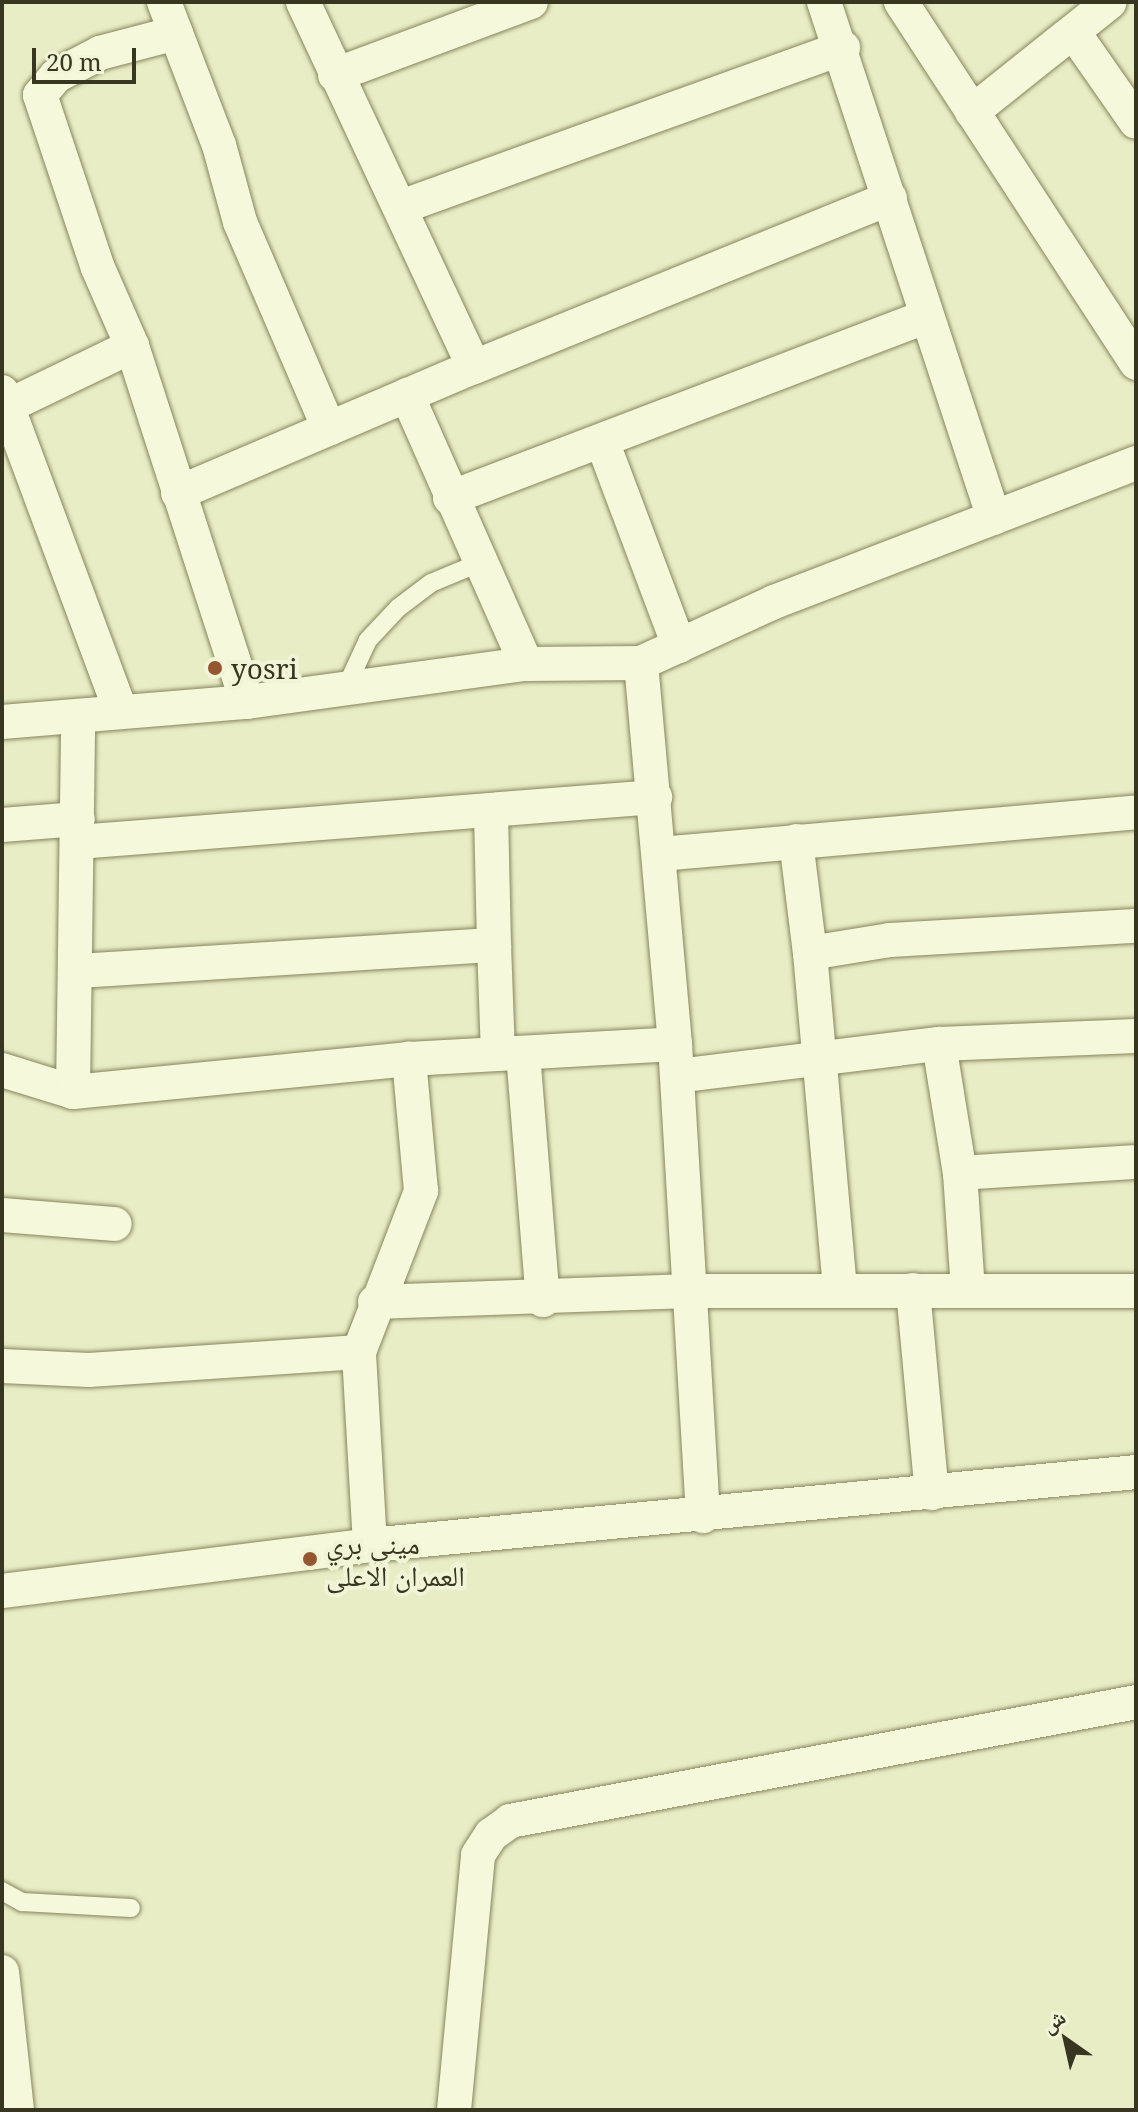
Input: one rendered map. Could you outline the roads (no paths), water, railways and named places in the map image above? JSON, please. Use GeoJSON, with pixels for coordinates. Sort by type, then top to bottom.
{"type":"FeatureCollection","features":[{"type":"Feature","properties":{"kind":"street"},"geometry":{"type":"LineString","coordinates":[[164,2],[219,145],[240,222],[329,429]]}},
{"type":"Feature","properties":{"kind":"street"},"geometry":{"type":"LineString","coordinates":[[303,2],[474,367]]}},
{"type":"Feature","properties":{"kind":"street"},"geometry":{"type":"LineString","coordinates":[[335,75],[531,2]]}},
{"type":"Feature","properties":{"kind":"street"},"geometry":{"type":"LineString","coordinates":[[824,2],[843,48],[925,317],[994,518]]}},
{"type":"Feature","properties":{"kind":"street"},"geometry":{"type":"LineString","coordinates":[[901,2],[1136,363]]}},
{"type":"Feature","properties":{"kind":"street"},"geometry":{"type":"LineString","coordinates":[[972,112],[1110,2]]}},
{"type":"Feature","properties":{"kind":"street"},"geometry":{"type":"LineString","coordinates":[[176,33],[100,53],[56,76],[40,95],[98,268],[132,346],[247,702]]}},
{"type":"Feature","properties":{"kind":"street"},"geometry":{"type":"LineString","coordinates":[[1074,33],[1136,122]]}},
{"type":"Feature","properties":{"kind":"street"},"geometry":{"type":"LineString","coordinates":[[401,207],[843,48]]}},
{"type":"Feature","properties":{"kind":"street"},"geometry":{"type":"LineString","coordinates":[[178,493],[474,367],[890,198]]}},
{"type":"Feature","properties":{"kind":"street"},"geometry":{"type":"LineString","coordinates":[[450,498],[925,317]]}},
{"type":"Feature","properties":{"kind":"street"},"geometry":{"type":"LineString","coordinates":[[121,712],[5,399],[132,346]]}},
{"type":"Feature","properties":{"kind":"street"},"geometry":{"type":"LineString","coordinates":[[407,395],[526,664]]}},
{"type":"Feature","properties":{"kind":"street"},"geometry":{"type":"LineString","coordinates":[[602,441],[679,646]]}},
{"type":"Feature","properties":{"kind":"street"},"geometry":{"type":"LineString","coordinates":[[2,722],[247,702],[348,683],[526,664],[641,663],[774,602],[1136,463]]}},
{"type":"Feature","properties":{"kind":"street"},"geometry":{"type":"LineString","coordinates":[[641,663],[676,1060],[703,1516]]}},
{"type":"Feature","properties":{"kind":"street"},"geometry":{"type":"LineString","coordinates":[[73,1092],[79,971],[78,716]]}},
{"type":"Feature","properties":{"kind":"street"},"geometry":{"type":"LineString","coordinates":[[2,825],[78,830],[491,810],[655,797]]}},
{"type":"Feature","properties":{"kind":"street"},"geometry":{"type":"LineString","coordinates":[[491,810],[494,945],[543,1300]]}},
{"type":"Feature","properties":{"kind":"street"},"geometry":{"type":"LineString","coordinates":[[660,854],[1136,812]]}},
{"type":"Feature","properties":{"kind":"street"},"geometry":{"type":"LineString","coordinates":[[796,841],[810,953],[840,1291]]}},
{"type":"Feature","properties":{"kind":"street"},"geometry":{"type":"LineString","coordinates":[[810,953],[890,940],[1136,926]]}},
{"type":"Feature","properties":{"kind":"street"},"geometry":{"type":"LineString","coordinates":[[79,971],[494,945]]}},
{"type":"Feature","properties":{"kind":"street"},"geometry":{"type":"LineString","coordinates":[[2,1070],[73,1092],[409,1059],[510,1054],[676,1060],[818,1059],[939,1044],[1136,1036]]}},
{"type":"Feature","properties":{"kind":"street"},"geometry":{"type":"LineString","coordinates":[[939,1044],[960,1173],[968,1290]]}},
{"type":"Feature","properties":{"kind":"street"},"geometry":{"type":"LineString","coordinates":[[370,1545],[359,1352],[375,1302],[421,1191],[409,1059]]}},
{"type":"Feature","properties":{"kind":"street"},"geometry":{"type":"LineString","coordinates":[[960,1173],[1136,1162]]}},
{"type":"Feature","properties":{"kind":"street"},"geometry":{"type":"LineString","coordinates":[[2,1215],[115,1224]]}},
{"type":"Feature","properties":{"kind":"street"},"geometry":{"type":"LineString","coordinates":[[913,1290],[932,1493]]}},
{"type":"Feature","properties":{"kind":"street"},"geometry":{"type":"LineString","coordinates":[[375,1302],[543,1300],[690,1291],[1136,1291]]}},
{"type":"Feature","properties":{"kind":"street"},"geometry":{"type":"LineString","coordinates":[[2,1366],[104,1369],[359,1352]]}},
{"type":"Feature","properties":{"kind":"street"},"geometry":{"type":"LineString","coordinates":[[2,1591],[370,1545],[703,1516],[1136,1472]]}},
{"type":"Feature","properties":{"kind":"street"},"geometry":{"type":"LineString","coordinates":[[454,2110],[478,1855],[491,1835],[510,1821],[1136,1702]]}},
{"type":"Feature","properties":{"kind":"street"},"geometry":{"type":"LineString","coordinates":[[2,1972],[17,2110]]}},
{"type":"Feature","properties":{"kind":"lane"},"geometry":{"type":"LineString","coordinates":[[348,683],[368,640],[398,608],[431,583],[479,563]]}},
{"type":"Feature","properties":{"kind":"lane"},"geometry":{"type":"LineString","coordinates":[[2,1891],[22,1902],[131,1908]]}},
{"type":"Feature","properties":{"kind":"place","name":"yosri"},"geometry":{"type":"Point","coordinates":[215,668]}},
{"type":"Feature","properties":{"kind":"place","name":"ميني بري العمران الاعلى"},"geometry":{"type":"Point","coordinates":[310,1559]}}]}
